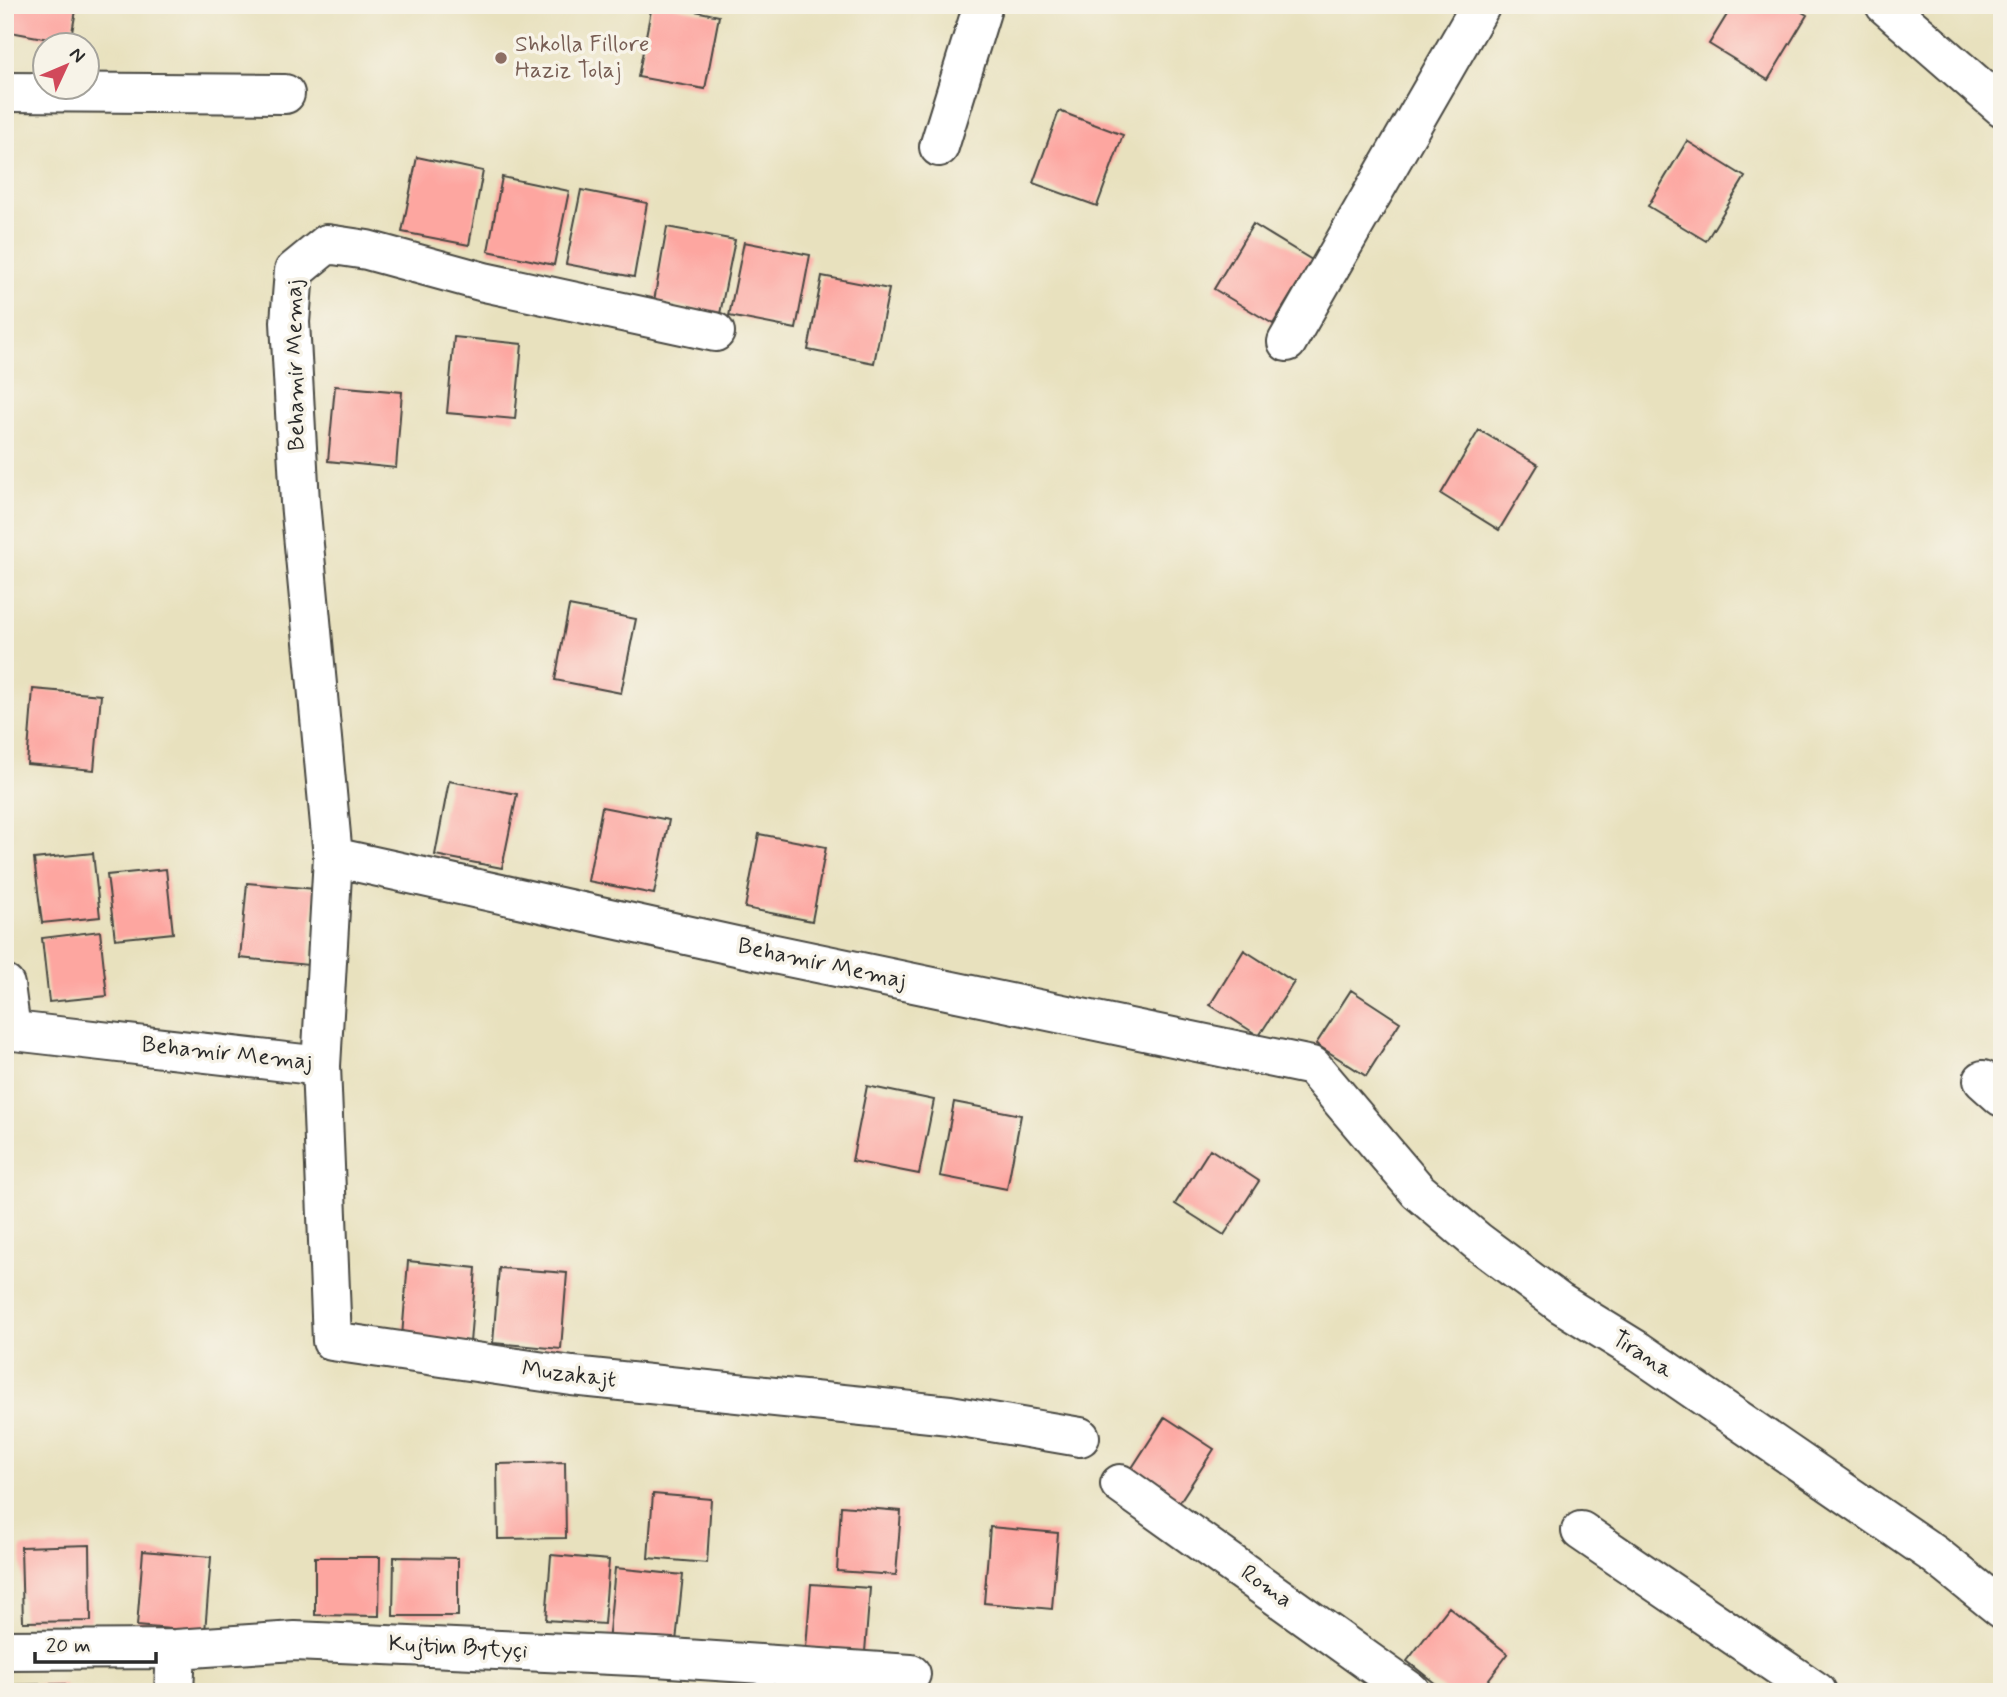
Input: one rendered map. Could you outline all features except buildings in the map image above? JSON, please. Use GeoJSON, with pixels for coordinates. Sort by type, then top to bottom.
{"type":"FeatureCollection","features":[{"type":"Feature","properties":{"kind":"street"},"geometry":{"type":"LineString","coordinates":[[939,147],[983,5]]}},
{"type":"Feature","properties":{"kind":"street"},"geometry":{"type":"LineString","coordinates":[[1287,342],[1481,5]]}},
{"type":"Feature","properties":{"kind":"street"},"geometry":{"type":"LineString","coordinates":[[1885,5],[2002,107]]}},
{"type":"Feature","properties":{"kind":"street"},"geometry":{"type":"LineString","coordinates":[[5,92],[285,94]]}},
{"type":"Feature","properties":{"kind":"street","name":"Behamir Memaj"},"geometry":{"type":"LineString","coordinates":[[5,985],[8,1030],[321,1066],[333,857],[300,502],[290,322],[294,271],[327,244],[367,250],[484,282],[715,332]]}},
{"type":"Feature","properties":{"kind":"street","name":"Behamir Memaj"},"geometry":{"type":"LineString","coordinates":[[333,857],[736,946],[1312,1066]]}},
{"type":"Feature","properties":{"kind":"street","name":"Muzakajt"},"geometry":{"type":"LineString","coordinates":[[321,1066],[332,1341],[572,1376],[950,1415],[1080,1437]]}},
{"type":"Feature","properties":{"kind":"street","name":"Tirana"},"geometry":{"type":"LineString","coordinates":[[1312,1066],[1418,1191],[1477,1241],[1560,1303],[1638,1351],[1935,1555],[2002,1609]]}},
{"type":"Feature","properties":{"kind":"street","name":"Roma"},"geometry":{"type":"LineString","coordinates":[[1120,1483],[1411,1692]]}},
{"type":"Feature","properties":{"kind":"street"},"geometry":{"type":"LineString","coordinates":[[1581,1531],[1817,1692]]}},
{"type":"Feature","properties":{"kind":"street","name":"Kujtim Bytyçi"},"geometry":{"type":"LineString","coordinates":[[5,1650],[176,1649],[295,1641],[656,1657],[911,1674]]}},
{"type":"Feature","properties":{"kind":"street"},"geometry":{"type":"LineString","coordinates":[[174,1692],[176,1649]]}},
{"type":"Feature","properties":{"kind":"place","name":"Shkolla Fillore Haziz Tolaj"},"geometry":{"type":"Point","coordinates":[501,58]}}]}
